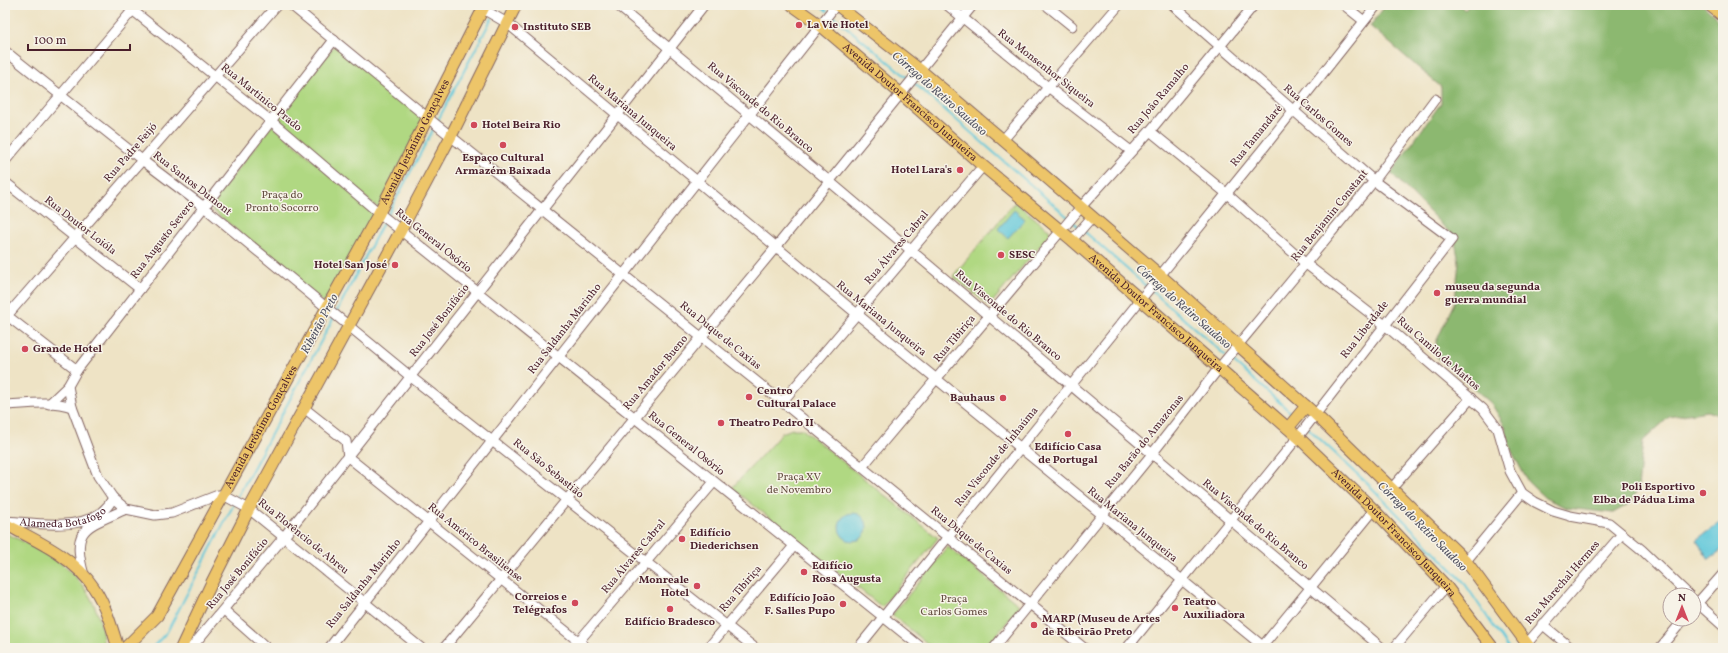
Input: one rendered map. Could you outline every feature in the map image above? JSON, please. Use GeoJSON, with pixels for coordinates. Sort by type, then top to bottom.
{"type":"FeatureCollection","features":[{"type":"Feature","properties":{"kind":"main road"},"geometry":{"type":"LineString","coordinates":[[181,648],[246,508],[304,408],[346,324],[449,134],[504,21],[516,5]]}},
{"type":"Feature","properties":{"kind":"main road","name":"Avenida Doutor Francisco Junqueira"},"geometry":{"type":"LineString","coordinates":[[792,5],[822,23],[903,90],[983,166],[1064,228],[1299,434],[1446,586],[1493,648]]}},
{"type":"Feature","properties":{"kind":"main road"},"geometry":{"type":"LineString","coordinates":[[1710,5],[1723,16]]}},
{"type":"Feature","properties":{"kind":"main road"},"geometry":{"type":"LineString","coordinates":[[836,6],[1003,140],[1079,210],[1236,347],[1392,488],[1466,561],[1527,646]]}},
{"type":"Feature","properties":{"kind":"main road","name":"Avenida Jerônimo Gonçalves"},"geometry":{"type":"LineString","coordinates":[[125,648],[157,616],[226,496],[382,215],[431,120],[485,9]]}},
{"type":"Feature","properties":{"kind":"main road"},"geometry":{"type":"LineString","coordinates":[[1290,426],[1304,408]]}},
{"type":"Feature","properties":{"kind":"main road","name":"Alameda Botafogo"},"geometry":{"type":"LineString","coordinates":[[5,524],[62,556],[84,575],[103,603],[118,648]]}},
{"type":"Feature","properties":{"kind":"main road"},"geometry":{"type":"LineString","coordinates":[[172,648],[194,608],[202,602]]}},
{"type":"Feature","properties":{"kind":"street","name":"Rua Padre Feijó"},"geometry":{"type":"LineString","coordinates":[[6,316],[277,5]]}},
{"type":"Feature","properties":{"kind":"street","name":"Rua Duque de Caxias"},"geometry":{"type":"LineString","coordinates":[[291,5],[1084,648]]}},
{"type":"Feature","properties":{"kind":"street","name":"Rua Visconde do Rio Branco"},"geometry":{"type":"LineString","coordinates":[[617,5],[829,181],[1382,648]]}},
{"type":"Feature","properties":{"kind":"street","name":"Rua José Bonifácio"},"geometry":{"type":"LineString","coordinates":[[191,648],[283,538],[704,5]]}},
{"type":"Feature","properties":{"kind":"street","name":"Rua Monsenhor Siqueira"},"geometry":{"type":"LineString","coordinates":[[947,5],[1048,87],[1131,151]]}},
{"type":"Feature","properties":{"kind":"street","name":"Rua Amador Bueno"},"geometry":{"type":"LineString","coordinates":[[444,648],[776,247],[973,5]]}},
{"type":"Feature","properties":{"kind":"street"},"geometry":{"type":"LineString","coordinates":[[1003,140],[1119,5]]}},
{"type":"Feature","properties":{"kind":"street","name":"Rua Carlos Gomes"},"geometry":{"type":"LineString","coordinates":[[1174,5],[1374,181],[1452,239]]}},
{"type":"Feature","properties":{"kind":"street","name":"Rua João Ramalho"},"geometry":{"type":"LineString","coordinates":[[1079,210],[1150,131],[1254,5]]}},
{"type":"Feature","properties":{"kind":"street"},"geometry":{"type":"LineString","coordinates":[[1344,5],[1364,21]]}},
{"type":"Feature","properties":{"kind":"street","name":"Rua Tamandaré"},"geometry":{"type":"LineString","coordinates":[[1158,279],[1377,5]]}},
{"type":"Feature","properties":{"kind":"street","name":"Rua Saldanha Marinho"},"geometry":{"type":"LineString","coordinates":[[329,648],[836,6]]}},
{"type":"Feature","properties":{"kind":"street"},"geometry":{"type":"LineString","coordinates":[[1051,6],[1072,26]]}},
{"type":"Feature","properties":{"kind":"street","name":"Rua Martinico Prado"},"geometry":{"type":"LineString","coordinates":[[132,7],[214,76],[271,121],[382,215]]}},
{"type":"Feature","properties":{"kind":"street"},"geometry":{"type":"LineString","coordinates":[[5,160],[132,7]]}},
{"type":"Feature","properties":{"kind":"street","name":"Rua Mariana Junqueira"},"geometry":{"type":"LineString","coordinates":[[485,9],[504,21],[936,380],[1263,647]]}},
{"type":"Feature","properties":{"kind":"street","name":"Rua Augusto Severo"},"geometry":{"type":"LineString","coordinates":[[49,404],[68,386],[76,370],[334,40]]}},
{"type":"Feature","properties":{"kind":"street","name":"Rua Santos Dumont"},"geometry":{"type":"LineString","coordinates":[[5,51],[142,160],[204,207],[329,310]]}},
{"type":"Feature","properties":{"kind":"street","name":"Rua Benjamin Constant"},"geometry":{"type":"LineString","coordinates":[[1236,347],[1374,181],[1435,99]]}},
{"type":"Feature","properties":{"kind":"street","name":"Rua Camilo de Mattos"},"geometry":{"type":"LineString","coordinates":[[1150,131],[1226,193],[1306,264],[1385,324],[1483,409],[1498,429],[1510,471],[1522,493],[1535,502],[1553,511],[1609,524],[1642,550],[1681,587]]}},
{"type":"Feature","properties":{"kind":"street","name":"Rua Álvares Cabral"},"geometry":{"type":"LineString","coordinates":[[782,402],[983,166]]}},
{"type":"Feature","properties":{"kind":"street","name":"Rua Doutor Loióla"},"geometry":{"type":"LineString","coordinates":[[5,182],[140,289]]}},
{"type":"Feature","properties":{"kind":"street","name":"Rua Tibiriça"},"geometry":{"type":"LineString","coordinates":[[862,467],[1079,210]]}},
{"type":"Feature","properties":{"kind":"street","name":"Rua General Osório"},"geometry":{"type":"LineString","coordinates":[[382,215],[922,648]]}},
{"type":"Feature","properties":{"kind":"street"},"geometry":{"type":"LineString","coordinates":[[1074,238],[1090,219]]}},
{"type":"Feature","properties":{"kind":"street","name":"Rua Liberdade"},"geometry":{"type":"LineString","coordinates":[[1128,648],[1231,520],[1452,239]]}},
{"type":"Feature","properties":{"kind":"street","name":"Rua Visconde de Inhaúma"},"geometry":{"type":"LineString","coordinates":[[858,648],[1158,279]]}},
{"type":"Feature","properties":{"kind":"street","name":"Rua São Sebastião"},"geometry":{"type":"LineString","coordinates":[[329,310],[645,563],[726,624],[755,648]]}},
{"type":"Feature","properties":{"kind":"street"},"geometry":{"type":"LineString","coordinates":[[6,316],[76,370]]}},
{"type":"Feature","properties":{"kind":"street","name":"Rua Barão do Amazonas"},"geometry":{"type":"LineString","coordinates":[[994,648],[1152,454],[1236,347]]}},
{"type":"Feature","properties":{"kind":"street"},"geometry":{"type":"LineString","coordinates":[[68,386],[72,407],[98,476],[113,498],[126,509],[155,515],[172,513],[218,495],[226,496]]}},
{"type":"Feature","properties":{"kind":"street"},"geometry":{"type":"LineString","coordinates":[[1392,488],[1471,398]]}},
{"type":"Feature","properties":{"kind":"street"},"geometry":{"type":"LineString","coordinates":[[5,405],[64,404],[72,407]]}},
{"type":"Feature","properties":{"kind":"street"},"geometry":{"type":"LineString","coordinates":[[304,408],[346,441],[348,456]]}},
{"type":"Feature","properties":{"kind":"street","name":"Rua Américo Brasiliense"},"geometry":{"type":"LineString","coordinates":[[348,456],[501,579],[576,645],[587,648]]}},
{"type":"Feature","properties":{"kind":"street","name":"Rua Álvares Cabral"},"geometry":{"type":"LineString","coordinates":[[576,645],[714,482]]}},
{"type":"Feature","properties":{"kind":"street"},"geometry":{"type":"LineString","coordinates":[[1466,561],[1522,493]]}},
{"type":"Feature","properties":{"kind":"street","name":"Rua Florêncio de Abreu"},"geometry":{"type":"LineString","coordinates":[[226,496],[246,508],[421,648]]}},
{"type":"Feature","properties":{"kind":"street","name":"Alameda Botafogo"},"geometry":{"type":"LineString","coordinates":[[5,521],[73,524],[99,515],[108,508],[113,498]]}},
{"type":"Feature","properties":{"kind":"street","name":"Alameda Botafogo"},"geometry":{"type":"LineString","coordinates":[[84,575],[78,550],[78,541],[84,531],[94,524],[126,509]]}},
{"type":"Feature","properties":{"kind":"street"},"geometry":{"type":"LineString","coordinates":[[1263,647],[1374,510]]}},
{"type":"Feature","properties":{"kind":"street","name":"Rua Marechal Hermes"},"geometry":{"type":"LineString","coordinates":[[1527,646],[1542,624],[1622,534]]}},
{"type":"Feature","properties":{"kind":"street","name":"Rua Tibiriça"},"geometry":{"type":"LineString","coordinates":[[708,648],[726,624],[794,546]]}},
{"type":"Feature","properties":{"kind":"street"},"geometry":{"type":"LineString","coordinates":[[1702,596],[1723,574]]}},
{"type":"Feature","properties":{"kind":"street"},"geometry":{"type":"LineString","coordinates":[[1394,648],[1446,586]]}},
{"type":"Feature","properties":{"kind":"street"},"geometry":{"type":"LineString","coordinates":[[1702,609],[1723,626]]}},
{"type":"Feature","properties":{"kind":"street"},"geometry":{"type":"LineString","coordinates":[[224,610],[267,648]]}},
{"type":"Feature","properties":{"kind":"street"},"geometry":{"type":"LineString","coordinates":[[1542,624],[1571,648]]}},
{"type":"Feature","properties":{"kind":"street"},"geometry":{"type":"LineString","coordinates":[[1660,648],[1677,627]]}},
{"type":"Feature","properties":{"kind":"green space"},"geometry":{"type":"Polygon","coordinates":[[[1386,5],[1459,5],[1465,10],[1469,5],[1703,5],[1723,24],[1723,417],[1707,411],[1669,417],[1643,441],[1638,488],[1631,503],[1613,513],[1567,508],[1545,498],[1528,482],[1511,450],[1505,426],[1491,403],[1437,357],[1436,342],[1455,301],[1459,262],[1454,237],[1391,173],[1441,103],[1441,87],[1370,26],[1386,5]]]}},
{"type":"Feature","properties":{"kind":"green space"},"geometry":{"type":"Polygon","coordinates":[[[335,45],[424,118],[378,208],[276,121],[335,45]]]}},
{"type":"Feature","properties":{"kind":"green space","name":"Praça do Pronto Socorro"},"geometry":{"type":"Polygon","coordinates":[[[272,125],[375,213],[324,303],[209,207],[272,125]]]}},
{"type":"Feature","properties":{"kind":"green space","name":"SESC"},"geometry":{"type":"Polygon","coordinates":[[[1015,202],[1049,230],[1050,234],[989,306],[953,276],[1015,202]]]}},
{"type":"Feature","properties":{"kind":"green space","name":"Praça XV de Novembro"},"geometry":{"type":"Polygon","coordinates":[[[792,429],[802,429],[938,538],[882,607],[732,488],[782,433],[792,429]]]}},
{"type":"Feature","properties":{"kind":"green space"},"geometry":{"type":"Polygon","coordinates":[[[5,533],[50,556],[76,577],[91,598],[96,610],[100,622],[103,648],[5,648],[5,533]]]}},
{"type":"Feature","properties":{"kind":"green space","name":"Praça Carlos Gomes"},"geometry":{"type":"Polygon","coordinates":[[[948,547],[1020,606],[986,648],[933,648],[892,615],[948,547]]]}},
{"type":"Feature","properties":{"kind":"water"},"geometry":{"type":"Polygon","coordinates":[[[1014,210],[1025,219],[1008,238],[998,229],[1014,210]]]}},
{"type":"Feature","properties":{"kind":"water"},"geometry":{"type":"Polygon","coordinates":[[[853,513],[859,514],[863,517],[866,521],[866,533],[863,537],[859,540],[853,541],[847,540],[843,537],[840,533],[839,527],[840,521],[843,517],[847,514],[853,513]]]}},
{"type":"Feature","properties":{"kind":"water"},"geometry":{"type":"Polygon","coordinates":[[[1723,520],[1723,549],[1709,559],[1696,540],[1723,520]]]}},
{"type":"Feature","properties":{"kind":"waterway","name":"Ribeirão Preto"},"geometry":{"type":"LineString","coordinates":[[495,12],[499,5]]}},
{"type":"Feature","properties":{"kind":"waterway","name":"Córrego do Retiro Saudoso"},"geometry":{"type":"LineString","coordinates":[[820,5],[827,11]]}},
{"type":"Feature","properties":{"kind":"waterway","name":"Córrego do Retiro Saudoso"},"geometry":{"type":"LineString","coordinates":[[832,15],[909,79]]}},
{"type":"Feature","properties":{"kind":"waterway","name":"Ribeirão Preto"},"geometry":{"type":"LineString","coordinates":[[437,122],[492,18]]}},
{"type":"Feature","properties":{"kind":"waterway","name":"Córrego do Retiro Saudoso"},"geometry":{"type":"LineString","coordinates":[[914,83],[1069,218]]}},
{"type":"Feature","properties":{"kind":"waterway","name":"Ribeirão Preto"},"geometry":{"type":"LineString","coordinates":[[387,216],[435,126]]}},
{"type":"Feature","properties":{"kind":"waterway","name":"Ribeirão Preto"},"geometry":{"type":"LineString","coordinates":[[336,313],[384,221]]}},
{"type":"Feature","properties":{"kind":"waterway","name":"Córrego do Retiro Saudoso"},"geometry":{"type":"LineString","coordinates":[[1072,221],[1079,227]]}},
{"type":"Feature","properties":{"kind":"waterway","name":"Córrego do Retiro Saudoso"},"geometry":{"type":"LineString","coordinates":[[1084,231],[1147,287]]}},
{"type":"Feature","properties":{"kind":"waterway","name":"Córrego do Retiro Saudoso"},"geometry":{"type":"LineString","coordinates":[[1152,291],[1225,355]]}},
{"type":"Feature","properties":{"kind":"waterway","name":"Ribeirão Preto"},"geometry":{"type":"LineString","coordinates":[[236,500],[334,317]]}},
{"type":"Feature","properties":{"kind":"waterway","name":"Córrego do Retiro Saudoso"},"geometry":{"type":"LineString","coordinates":[[1230,359],[1295,416]]}},
{"type":"Feature","properties":{"kind":"waterway","name":"Córrego do Retiro Saudoso"},"geometry":{"type":"LineString","coordinates":[[1308,428],[1371,487],[1463,581],[1508,648]]}},
{"type":"Feature","properties":{"kind":"waterway","name":"Ribeirão Preto"},"geometry":{"type":"LineString","coordinates":[[152,648],[167,632],[234,504]]}},
{"type":"Feature","properties":{"kind":"place","name":"La Vie Hotel"},"geometry":{"type":"Point","coordinates":[799,25]}},
{"type":"Feature","properties":{"kind":"place","name":"Instituto SEB"},"geometry":{"type":"Point","coordinates":[515,27]}},
{"type":"Feature","properties":{"kind":"place","name":"Hotel Beira Rio"},"geometry":{"type":"Point","coordinates":[474,125]}},
{"type":"Feature","properties":{"kind":"place","name":"Espaço Cultural Armazém Baixada"},"geometry":{"type":"Point","coordinates":[503,145]}},
{"type":"Feature","properties":{"kind":"place","name":"Hotel Lara's"},"geometry":{"type":"Point","coordinates":[960,170]}},
{"type":"Feature","properties":{"kind":"place","name":"SESC"},"geometry":{"type":"Point","coordinates":[1001,255]}},
{"type":"Feature","properties":{"kind":"place","name":"Hotel San José"},"geometry":{"type":"Point","coordinates":[395,265]}},
{"type":"Feature","properties":{"kind":"place","name":"museu da segunda guerra mundial"},"geometry":{"type":"Point","coordinates":[1437,293]}},
{"type":"Feature","properties":{"kind":"place","name":"Grande Hotel"},"geometry":{"type":"Point","coordinates":[25,349]}},
{"type":"Feature","properties":{"kind":"place","name":"Centro Cultural Palace"},"geometry":{"type":"Point","coordinates":[749,397]}},
{"type":"Feature","properties":{"kind":"place","name":"Bauhaus"},"geometry":{"type":"Point","coordinates":[1003,398]}},
{"type":"Feature","properties":{"kind":"place","name":"Theatro Pedro II"},"geometry":{"type":"Point","coordinates":[721,423]}},
{"type":"Feature","properties":{"kind":"place","name":"Edifício Casa de Portugal"},"geometry":{"type":"Point","coordinates":[1068,434]}},
{"type":"Feature","properties":{"kind":"place","name":"Poli Esportivo Elba de Pádua Lima"},"geometry":{"type":"Point","coordinates":[1703,493]}},
{"type":"Feature","properties":{"kind":"place","name":"Edifício Diederichsen"},"geometry":{"type":"Point","coordinates":[682,539]}},
{"type":"Feature","properties":{"kind":"place","name":"Edifício Rosa Augusta"},"geometry":{"type":"Point","coordinates":[804,572]}},
{"type":"Feature","properties":{"kind":"place","name":"Monreale Hotel"},"geometry":{"type":"Point","coordinates":[697,586]}},
{"type":"Feature","properties":{"kind":"place","name":"Correios e Telégrafos"},"geometry":{"type":"Point","coordinates":[575,603]}},
{"type":"Feature","properties":{"kind":"place","name":"Edifício João F. Salles Pupo"},"geometry":{"type":"Point","coordinates":[843,604]}},
{"type":"Feature","properties":{"kind":"place","name":"Teatro Auxiliadora"},"geometry":{"type":"Point","coordinates":[1175,608]}},
{"type":"Feature","properties":{"kind":"place","name":"Edifício Bradesco"},"geometry":{"type":"Point","coordinates":[670,609]}},
{"type":"Feature","properties":{"kind":"place","name":"MARP (Museu de Artes de Ribeirão Preto"},"geometry":{"type":"Point","coordinates":[1034,625]}}]}
